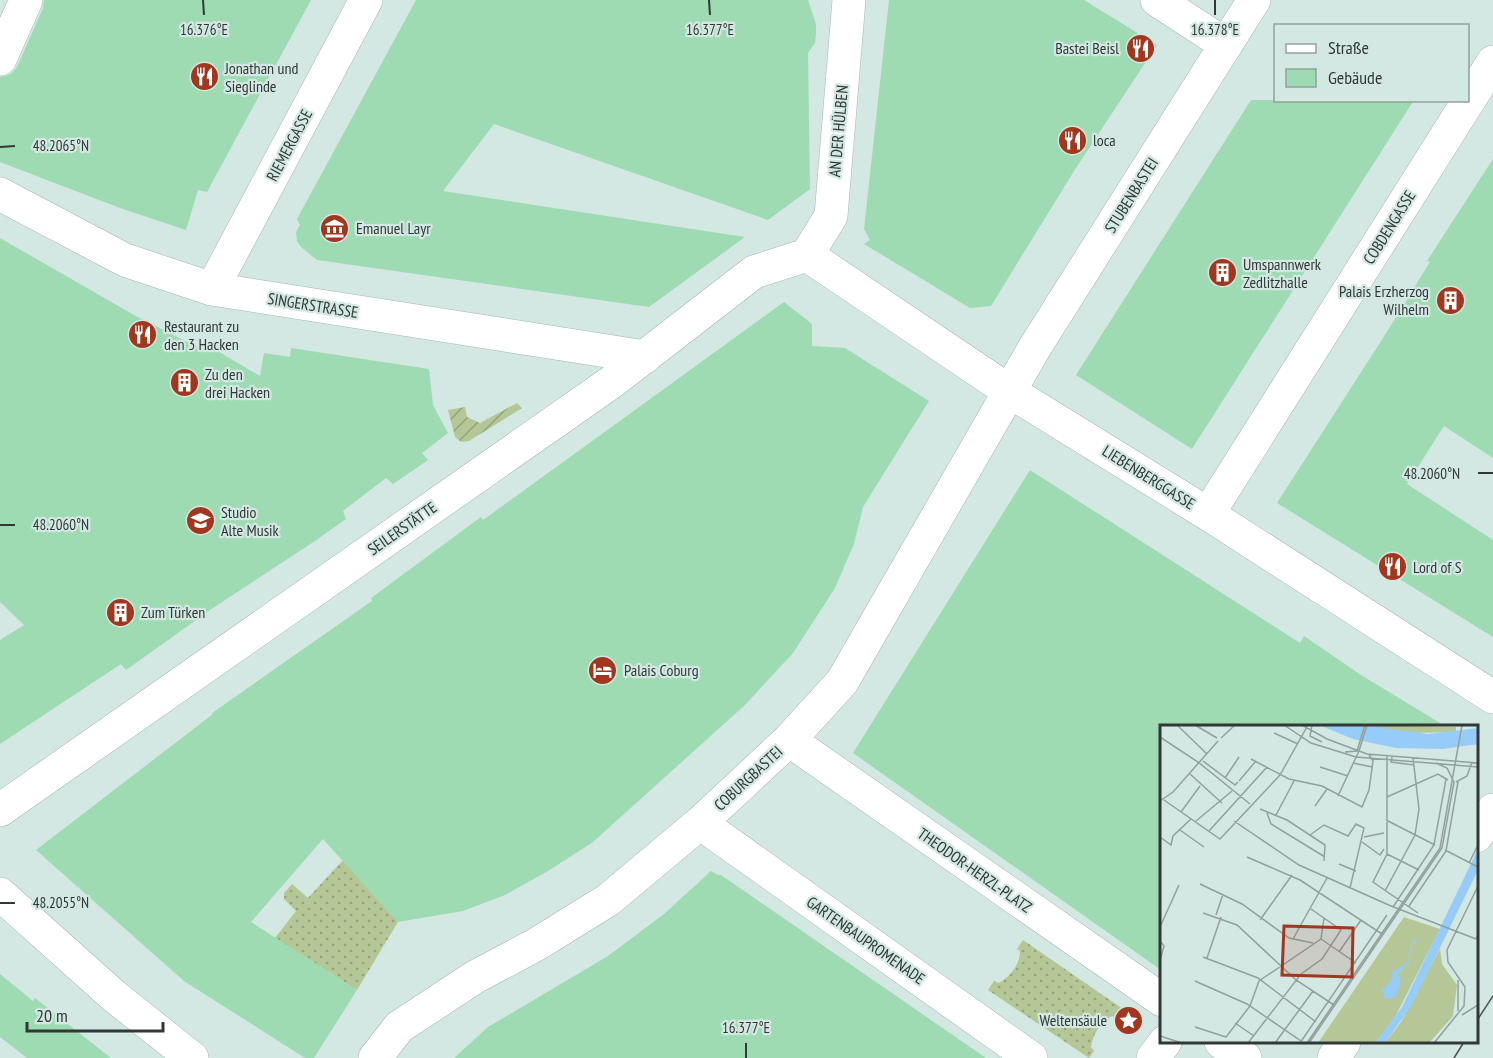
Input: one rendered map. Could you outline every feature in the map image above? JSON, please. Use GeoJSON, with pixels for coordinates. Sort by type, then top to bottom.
{"type":"FeatureCollection","features":[{"type":"Feature","properties":{"kind":"street"},"geometry":{"type":"LineString","coordinates":[[0,59],[26,0]]}},
{"type":"Feature","properties":{"kind":"street","name":"RIEMERGASSE"},"geometry":{"type":"LineString","coordinates":[[212,289],[366,0]]}},
{"type":"Feature","properties":{"kind":"street","name":"AN DER HÜLBEN"},"geometry":{"type":"LineString","coordinates":[[807,255],[831,216],[849,0]]}},
{"type":"Feature","properties":{"kind":"street"},"geometry":{"type":"LineString","coordinates":[[1157,0],[1226,45]]}},
{"type":"Feature","properties":{"kind":"street","name":"STUBENBASTEI"},"geometry":{"type":"LineString","coordinates":[[1009,392],[1254,0]]}},
{"type":"Feature","properties":{"kind":"street","name":"COBDENGASSE"},"geometry":{"type":"LineString","coordinates":[[1469,100],[1493,62]]}},
{"type":"Feature","properties":{"kind":"street","name":"COBDENGASSE"},"geometry":{"type":"LineString","coordinates":[[1208,514],[1468,102]]}},
{"type":"Feature","properties":{"kind":"street","name":"SINGERSTRASSE"},"geometry":{"type":"LineString","coordinates":[[0,194],[125,260],[212,289],[645,357]]}},
{"type":"Feature","properties":{"kind":"street","name":"SEILERSTÄTTE"},"geometry":{"type":"LineString","coordinates":[[0,810],[645,357],[754,272],[807,255]]}},
{"type":"Feature","properties":{"kind":"street","name":"LIEBENBERGGASSE"},"geometry":{"type":"LineString","coordinates":[[807,255],[1009,392],[1208,514],[1493,697]]}},
{"type":"Feature","properties":{"kind":"street","name":"COBURGBASTEI"},"geometry":{"type":"LineString","coordinates":[[375,1058],[399,1027],[475,977],[537,944],[608,900],[700,823],[789,740],[842,682],[1009,392]]}},
{"type":"Feature","properties":{"kind":"street","name":"THEODOR-HERZL-PLATZ"},"geometry":{"type":"LineString","coordinates":[[789,740],[1160,999]]}},
{"type":"Feature","properties":{"kind":"street"},"geometry":{"type":"LineString","coordinates":[[1478,833],[1493,810]]}},
{"type":"Feature","properties":{"kind":"street","name":"GARTENBAUPROMENADE"},"geometry":{"type":"LineString","coordinates":[[700,823],[1031,1058]]}},
{"type":"Feature","properties":{"kind":"street"},"geometry":{"type":"LineString","coordinates":[[0,894],[114,996],[192,1058]]}},
{"type":"Feature","properties":{"kind":"street"},"geometry":{"type":"LineString","coordinates":[[1153,1058],[1164,1043]]}},
{"type":"Feature","properties":{"kind":"street"},"geometry":{"type":"LineString","coordinates":[[1224,1043],[1245,1058]]}},
{"type":"Feature","properties":{"kind":"street"},"geometry":{"type":"LineString","coordinates":[[1334,1058],[1343,1043]]}},
{"type":"Feature","properties":{"kind":"green space"},"geometry":{"type":"Polygon","coordinates":[[[517,403],[522,408],[469,441],[461,442],[455,437],[448,410],[465,407],[467,417],[480,423],[517,403]]]}},
{"type":"Feature","properties":{"kind":"green space"},"geometry":{"type":"Polygon","coordinates":[[[343,860],[398,922],[357,990],[275,938],[296,911],[284,899],[284,893],[292,884],[308,898],[343,860]]]}},
{"type":"Feature","properties":{"kind":"green space"},"geometry":{"type":"Polygon","coordinates":[[[1023,940],[1123,1009],[1117,1017],[1112,1016],[1104,1021],[1098,1029],[1091,1047],[1094,1051],[1089,1058],[988,990],[994,981],[999,983],[1014,970],[1020,956],[1020,951],[1017,949],[1023,940]]]}},
{"type":"Feature","properties":{"kind":"building"},"geometry":{"type":"Polygon","coordinates":[[[44,0],[311,0],[207,192],[198,190],[186,230],[120,208],[0,162],[0,77],[11,74],[17,67],[43,8],[44,0]]]}},
{"type":"Feature","properties":{"kind":"building"},"geometry":{"type":"Polygon","coordinates":[[[416,0],[808,0],[816,24],[815,43],[808,53],[810,189],[768,220],[494,124],[443,191],[745,237],[649,307],[317,260],[297,241],[296,232],[300,225],[297,219],[416,0]]]}},
{"type":"Feature","properties":{"kind":"building"},"geometry":{"type":"Polygon","coordinates":[[[889,0],[1084,0],[1157,45],[1074,171],[991,306],[970,308],[864,244],[870,240],[864,229],[889,0]]]}},
{"type":"Feature","properties":{"kind":"building","name":"Umspannwerk Zedlitzhalle"},"geometry":{"type":"Polygon","coordinates":[[[1251,100],[1413,102],[1192,449],[1076,375],[1251,100]]]}},
{"type":"Feature","properties":{"kind":"building"},"geometry":{"type":"Polygon","coordinates":[[[1493,159],[1493,458],[1444,426],[1407,484],[1493,540],[1493,637],[1277,503],[1383,338],[1430,262],[1427,261],[1493,159]]]}},
{"type":"Feature","properties":{"kind":"building"},"geometry":{"type":"Polygon","coordinates":[[[0,238],[134,315],[201,349],[204,343],[260,376],[264,353],[290,357],[291,348],[429,369],[433,405],[448,433],[422,453],[428,460],[393,484],[386,478],[343,511],[346,519],[315,541],[213,608],[126,670],[121,664],[0,744],[0,640],[24,625],[0,602],[0,238]]]}},
{"type":"Feature","properties":{"kind":"building","name":"Palais Coburg"},"geometry":{"type":"Polygon","coordinates":[[[784,302],[812,324],[812,346],[845,348],[929,401],[863,507],[854,544],[835,588],[793,653],[745,705],[593,842],[505,895],[463,911],[398,922],[323,839],[251,922],[357,990],[314,1058],[305,1058],[184,981],[36,850],[212,713],[372,601],[371,598],[481,517],[483,520],[784,302]]]}},
{"type":"Feature","properties":{"kind":"building"},"geometry":{"type":"Polygon","coordinates":[[[1030,470],[1300,643],[1304,636],[1361,675],[1443,725],[1160,725],[1160,969],[853,753],[1030,470]]]}},
{"type":"Feature","properties":{"kind":"building"},"geometry":{"type":"Polygon","coordinates":[[[711,871],[721,875],[986,1058],[454,1058],[488,1027],[608,956],[664,914],[711,871]]]}},
{"type":"Feature","properties":{"kind":"building"},"geometry":{"type":"Polygon","coordinates":[[[0,974],[33,1001],[35,998],[111,1058],[27,1058],[0,1037],[0,974]]]}},
{"type":"Feature","properties":{"kind":"tram line"},"geometry":{"type":"LineString","coordinates":[[1478,1019],[1493,996]]}},
{"type":"Feature","properties":{"kind":"tram line"},"geometry":{"type":"LineString","coordinates":[[1454,1058],[1463,1043]]}},
{"type":"Feature","properties":{"kind":"place","name":"Bastei Beisl"},"geometry":{"type":"Point","coordinates":[1140,48]}},
{"type":"Feature","properties":{"kind":"place","name":"Jonathan und Sieglinde"},"geometry":{"type":"Point","coordinates":[204,77]}},
{"type":"Feature","properties":{"kind":"place","name":"loca"},"geometry":{"type":"Point","coordinates":[1072,140]}},
{"type":"Feature","properties":{"kind":"place","name":"Emanuel Layr"},"geometry":{"type":"Point","coordinates":[335,228]}},
{"type":"Feature","properties":{"kind":"place","name":"Umspannwerk Zedlitzhalle"},"geometry":{"type":"Point","coordinates":[1222,273]}},
{"type":"Feature","properties":{"kind":"place","name":"Palais Erzherzog Wilhelm"},"geometry":{"type":"Point","coordinates":[1450,300]}},
{"type":"Feature","properties":{"kind":"place","name":"Restaurant zu den 3 Hacken"},"geometry":{"type":"Point","coordinates":[143,335]}},
{"type":"Feature","properties":{"kind":"place","name":"Zu den drei Hacken"},"geometry":{"type":"Point","coordinates":[184,383]}},
{"type":"Feature","properties":{"kind":"place","name":"Studio Alte Musik"},"geometry":{"type":"Point","coordinates":[200,521]}},
{"type":"Feature","properties":{"kind":"place","name":"Lord of S"},"geometry":{"type":"Point","coordinates":[1392,567]}},
{"type":"Feature","properties":{"kind":"place","name":"Zum Türken"},"geometry":{"type":"Point","coordinates":[120,612]}},
{"type":"Feature","properties":{"kind":"place","name":"Palais Coburg"},"geometry":{"type":"Point","coordinates":[603,670]}},
{"type":"Feature","properties":{"kind":"place","name":"Weltensäule"},"geometry":{"type":"Point","coordinates":[1128,1020]}}]}
